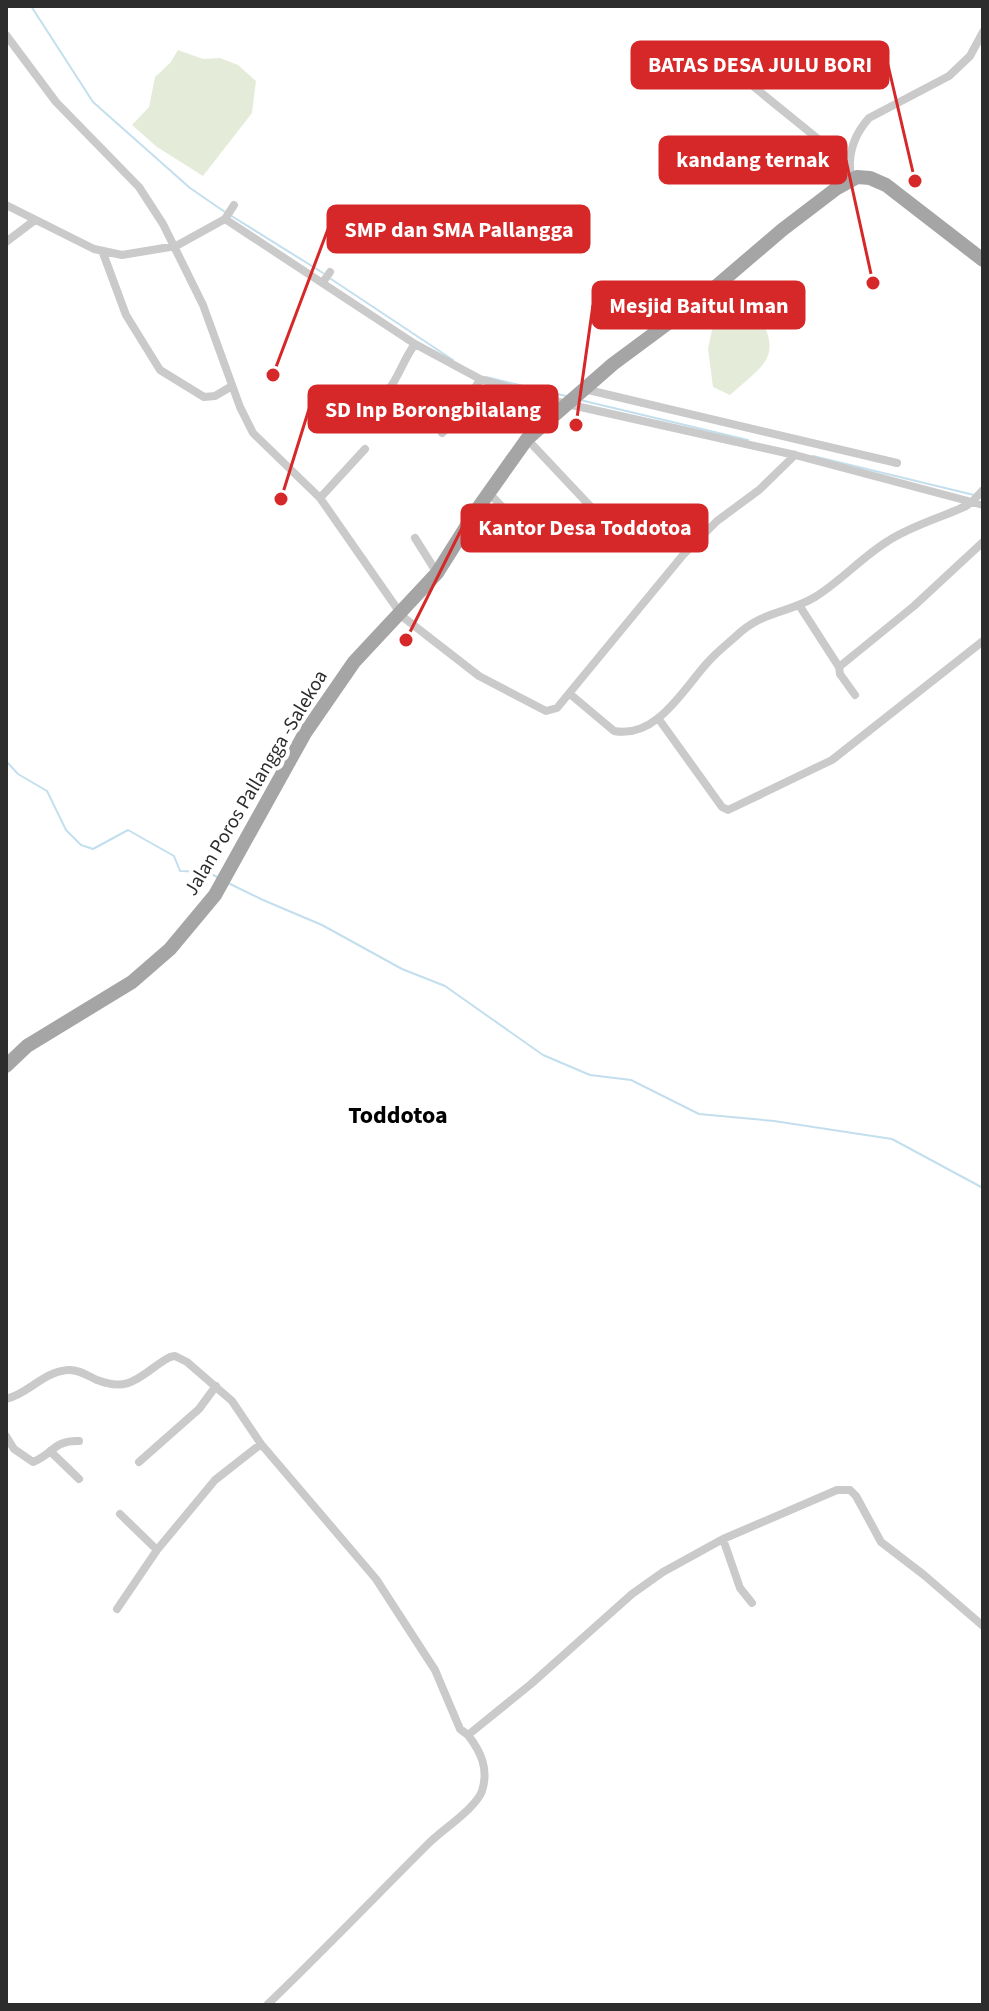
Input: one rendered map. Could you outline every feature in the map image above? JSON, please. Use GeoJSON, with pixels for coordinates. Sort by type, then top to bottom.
{"type":"FeatureCollection","features":[{"type":"Feature","properties":{"kind":"main road"},"geometry":{"type":"LineString","coordinates":[[850,171],[886,185],[983,260]]}},
{"type":"Feature","properties":{"kind":"main road","name":"Jalan Poros Pallangga -Salekoa"},"geometry":{"type":"LineString","coordinates":[[6,1066],[27,1046],[132,982],[170,949],[224,880],[305,733],[354,662],[437,573],[488,492],[527,439],[613,364],[715,288],[850,171]]}},
{"type":"Feature","properties":{"kind":"street"},"geometry":{"type":"LineString","coordinates":[[850,171],[854,141],[869,118],[949,76],[970,56],[983,32]]}},
{"type":"Feature","properties":{"kind":"street"},"geometry":{"type":"LineString","coordinates":[[6,35],[56,102],[139,187],[176,246],[203,305],[232,386],[253,433],[320,498],[401,613],[479,676],[538,708],[554,710],[683,555],[717,521],[759,490],[795,455]]}},
{"type":"Feature","properties":{"kind":"street"},"geometry":{"type":"LineString","coordinates":[[754,87],[850,171]]}},
{"type":"Feature","properties":{"kind":"street"},"geometry":{"type":"LineString","coordinates":[[6,205],[103,253],[122,255],[176,246],[230,212],[326,277],[415,344],[480,379],[897,463]]}},
{"type":"Feature","properties":{"kind":"street"},"geometry":{"type":"LineString","coordinates":[[6,242],[35,220]]}},
{"type":"Feature","properties":{"kind":"street"},"geometry":{"type":"LineString","coordinates":[[103,253],[126,315],[160,370],[204,397],[215,396],[232,386]]}},
{"type":"Feature","properties":{"kind":"street"},"geometry":{"type":"LineString","coordinates":[[387,392],[398,378],[402,362],[415,344]]}},
{"type":"Feature","properties":{"kind":"street"},"geometry":{"type":"LineString","coordinates":[[442,433],[460,416],[480,379]]}},
{"type":"Feature","properties":{"kind":"street"},"geometry":{"type":"LineString","coordinates":[[575,397],[795,455],[979,497]]}},
{"type":"Feature","properties":{"kind":"street"},"geometry":{"type":"LineString","coordinates":[[527,439],[591,507],[588,519],[574,530]]}},
{"type":"Feature","properties":{"kind":"street"},"geometry":{"type":"LineString","coordinates":[[320,498],[365,449]]}},
{"type":"Feature","properties":{"kind":"street"},"geometry":{"type":"LineString","coordinates":[[488,492],[512,517]]}},
{"type":"Feature","properties":{"kind":"street"},"geometry":{"type":"LineString","coordinates":[[570,694],[614,731],[632,731],[658,718],[684,693],[707,663],[741,631],[771,613],[799,605],[829,587],[886,542],[979,497]]}},
{"type":"Feature","properties":{"kind":"street"},"geometry":{"type":"LineString","coordinates":[[415,538],[437,573]]}},
{"type":"Feature","properties":{"kind":"street"},"geometry":{"type":"LineString","coordinates":[[839,667],[923,599],[983,542]]}},
{"type":"Feature","properties":{"kind":"street"},"geometry":{"type":"LineString","coordinates":[[799,605],[855,695]]}},
{"type":"Feature","properties":{"kind":"street"},"geometry":{"type":"LineString","coordinates":[[658,718],[722,807],[728,810],[832,760],[983,641]]}},
{"type":"Feature","properties":{"kind":"street"},"geometry":{"type":"LineString","coordinates":[[6,1399],[47,1376],[69,1370],[125,1385],[175,1356],[187,1362],[232,1401],[261,1444],[376,1579],[435,1670],[460,1729],[479,1750],[484,1763],[478,1799],[431,1841],[267,2005]]}},
{"type":"Feature","properties":{"kind":"street"},"geometry":{"type":"LineString","coordinates":[[139,1462],[199,1409],[216,1386]]}},
{"type":"Feature","properties":{"kind":"street"},"geometry":{"type":"LineString","coordinates":[[6,1436],[14,1449],[30,1462],[36,1462],[64,1440],[79,1441]]}},
{"type":"Feature","properties":{"kind":"street"},"geometry":{"type":"LineString","coordinates":[[117,1609],[157,1550],[215,1480],[261,1444]]}},
{"type":"Feature","properties":{"kind":"street"},"geometry":{"type":"LineString","coordinates":[[50,1451],[79,1479]]}},
{"type":"Feature","properties":{"kind":"street"},"geometry":{"type":"LineString","coordinates":[[468,1735],[632,1594],[679,1562],[723,1539],[843,1489],[850,1490],[856,1496],[881,1542],[983,1626]]}},
{"type":"Feature","properties":{"kind":"street"},"geometry":{"type":"LineString","coordinates":[[120,1514],[157,1550]]}},
{"type":"Feature","properties":{"kind":"street"},"geometry":{"type":"LineString","coordinates":[[723,1539],[740,1588],[752,1603]]}},
{"type":"Feature","properties":{"kind":"green space"},"geometry":{"type":"Polygon","coordinates":[[[178,50],[203,59],[220,58],[238,65],[256,81],[252,113],[203,176],[157,147],[132,125],[149,107],[155,77],[178,50]]]}},
{"type":"Feature","properties":{"kind":"green space"},"geometry":{"type":"Polygon","coordinates":[[[724,289],[744,311],[757,310],[769,339],[767,358],[761,367],[730,395],[713,387],[708,349],[712,330],[705,304],[724,289]]]}},
{"type":"Feature","properties":{"kind":"waterway"},"geometry":{"type":"LineString","coordinates":[[31,6],[93,102],[190,188],[225,212]]}},
{"type":"Feature","properties":{"kind":"waterway"},"geometry":{"type":"LineString","coordinates":[[230,215],[323,273]]}},
{"type":"Feature","properties":{"kind":"waterway"},"geometry":{"type":"LineString","coordinates":[[328,277],[453,360]]}},
{"type":"Feature","properties":{"kind":"waterway"},"geometry":{"type":"LineString","coordinates":[[486,377],[566,396]]}},
{"type":"Feature","properties":{"kind":"waterway"},"geometry":{"type":"LineString","coordinates":[[580,400],[748,440]]}},
{"type":"Feature","properties":{"kind":"waterway"},"geometry":{"type":"LineString","coordinates":[[813,456],[974,495]]}},
{"type":"Feature","properties":{"kind":"waterway"},"geometry":{"type":"LineString","coordinates":[[6,761],[18,774],[47,791],[66,830],[81,845],[93,849],[128,830],[174,856],[180,871],[208,872],[219,878]]}},
{"type":"Feature","properties":{"kind":"waterway"},"geometry":{"type":"LineString","coordinates":[[228,883],[322,925],[402,969],[445,986],[543,1055],[590,1075],[631,1080],[699,1114],[774,1121],[892,1139],[983,1188]]}},
{"type":"Feature","properties":{"kind":"place","name":"BATAS DESA JULU BORI"},"geometry":{"type":"Point","coordinates":[915,181]}},
{"type":"Feature","properties":{"kind":"place","name":"kandang ternak"},"geometry":{"type":"Point","coordinates":[873,283]}},
{"type":"Feature","properties":{"kind":"place","name":"SMP dan SMA Pallangga"},"geometry":{"type":"Point","coordinates":[273,375]}},
{"type":"Feature","properties":{"kind":"place","name":"Mesjid Baitul Iman"},"geometry":{"type":"Point","coordinates":[576,425]}},
{"type":"Feature","properties":{"kind":"place","name":"SD Inp Borongbilalang"},"geometry":{"type":"Point","coordinates":[281,499]}},
{"type":"Feature","properties":{"kind":"place","name":"Kantor Desa Toddotoa"},"geometry":{"type":"Point","coordinates":[406,640]}},
{"type":"Feature","properties":{"kind":"district","name":"Toddotoa"},"geometry":{"type":"Point","coordinates":[398,1115]}}]}
